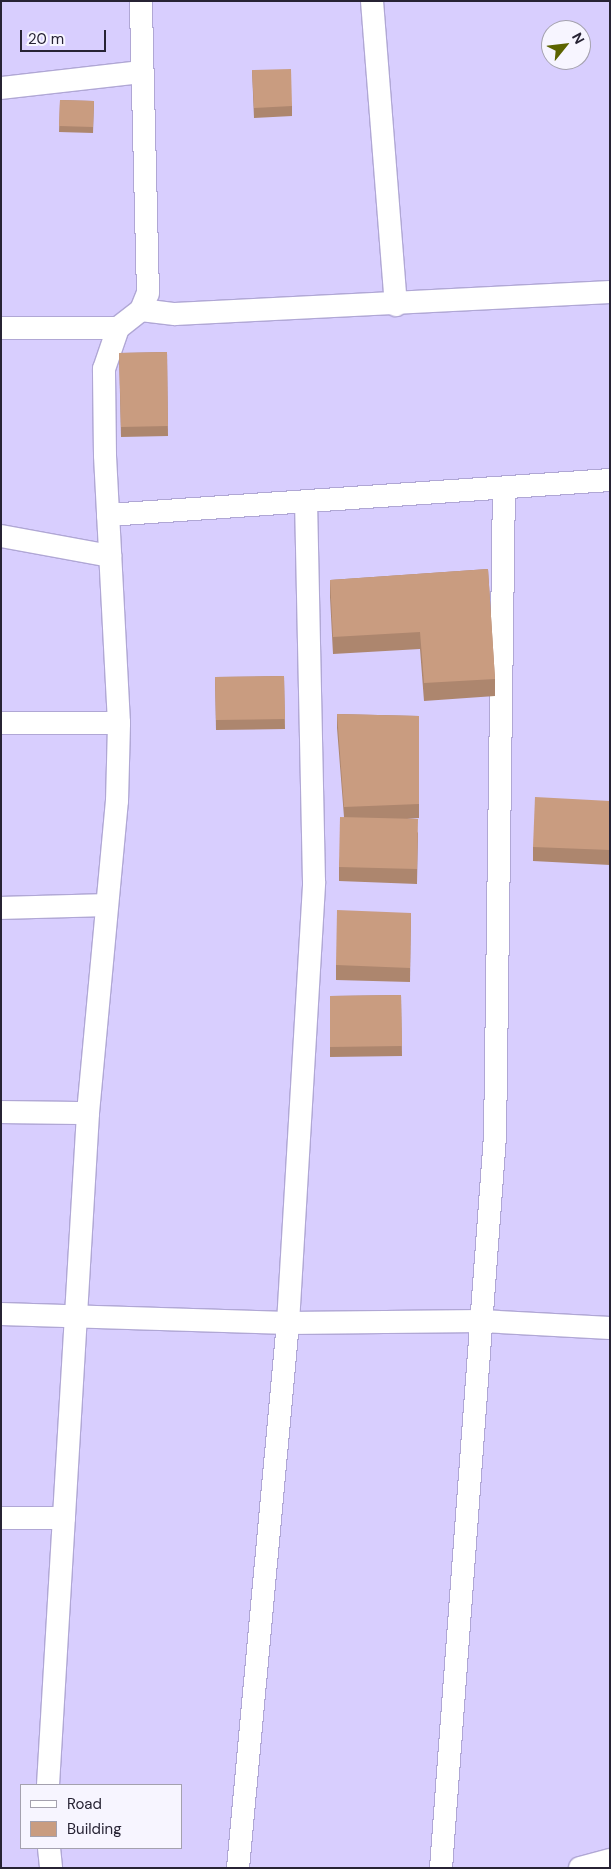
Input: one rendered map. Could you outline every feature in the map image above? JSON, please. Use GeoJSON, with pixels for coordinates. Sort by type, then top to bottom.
{"type":"FeatureCollection","features":[{"type":"Feature","properties":{"kind":"street"},"geometry":{"type":"LineString","coordinates":[[48,1784],[88,1113],[117,801],[119,723],[108,515],[104,369],[118,328],[140,310],[148,293],[150,274],[141,72],[141,1]]}},
{"type":"Feature","properties":{"kind":"street"},"geometry":{"type":"LineString","coordinates":[[372,1],[396,305]]}},
{"type":"Feature","properties":{"kind":"street"},"geometry":{"type":"LineString","coordinates":[[1,88],[141,72]]}},
{"type":"Feature","properties":{"kind":"street"},"geometry":{"type":"LineString","coordinates":[[140,310],[175,314],[396,305],[610,292]]}},
{"type":"Feature","properties":{"kind":"street"},"geometry":{"type":"LineString","coordinates":[[1,328],[118,328]]}},
{"type":"Feature","properties":{"kind":"street"},"geometry":{"type":"LineString","coordinates":[[108,515],[610,480]]}},
{"type":"Feature","properties":{"kind":"street"},"geometry":{"type":"LineString","coordinates":[[441,1868],[495,1138],[504,488]]}},
{"type":"Feature","properties":{"kind":"street"},"geometry":{"type":"LineString","coordinates":[[238,1868],[288,1323],[314,882],[306,502]]}},
{"type":"Feature","properties":{"kind":"street"},"geometry":{"type":"LineString","coordinates":[[1,536],[110,556]]}},
{"type":"Feature","properties":{"kind":"street"},"geometry":{"type":"LineString","coordinates":[[1,723],[119,723]]}},
{"type":"Feature","properties":{"kind":"street"},"geometry":{"type":"LineString","coordinates":[[1,908],[108,906]]}},
{"type":"Feature","properties":{"kind":"street"},"geometry":{"type":"LineString","coordinates":[[1,1112],[88,1113]]}},
{"type":"Feature","properties":{"kind":"street"},"geometry":{"type":"LineString","coordinates":[[1,1314],[288,1323],[482,1321],[610,1328]]}},
{"type":"Feature","properties":{"kind":"street"},"geometry":{"type":"LineString","coordinates":[[1,1518],[64,1518]]}},
{"type":"Feature","properties":{"kind":"street"},"geometry":{"type":"LineString","coordinates":[[49,1849],[51,1868]]}},
{"type":"Feature","properties":{"kind":"street"},"geometry":{"type":"LineString","coordinates":[[580,1868],[610,1860]]}},
{"type":"Feature","properties":{"kind":"building"},"geometry":{"type":"Polygon","coordinates":[[[291,69],[292,106],[254,108],[252,70],[291,69]]]}},
{"type":"Feature","properties":{"kind":"building"},"geometry":{"type":"Polygon","coordinates":[[[60,100],[94,101],[93,127],[59,126],[60,100]]]}},
{"type":"Feature","properties":{"kind":"building"},"geometry":{"type":"Polygon","coordinates":[[[167,352],[168,426],[121,427],[119,353],[167,352]]]}},
{"type":"Feature","properties":{"kind":"building"},"geometry":{"type":"Polygon","coordinates":[[[488,569],[495,679],[424,683],[420,632],[333,637],[330,580],[488,569]]]}},
{"type":"Feature","properties":{"kind":"building"},"geometry":{"type":"Polygon","coordinates":[[[284,676],[285,719],[216,720],[215,677],[284,676]]]}},
{"type":"Feature","properties":{"kind":"building"},"geometry":{"type":"Polygon","coordinates":[[[337,714],[419,716],[419,804],[344,807],[337,714]]]}},
{"type":"Feature","properties":{"kind":"building"},"geometry":{"type":"Polygon","coordinates":[[[535,797],[610,801],[610,850],[533,847],[535,797]]]}},
{"type":"Feature","properties":{"kind":"building"},"geometry":{"type":"Polygon","coordinates":[[[340,817],[418,819],[417,869],[339,867],[340,817]]]}},
{"type":"Feature","properties":{"kind":"building"},"geometry":{"type":"Polygon","coordinates":[[[337,910],[411,913],[410,968],[336,965],[337,910]]]}},
{"type":"Feature","properties":{"kind":"building"},"geometry":{"type":"Polygon","coordinates":[[[401,995],[402,1046],[330,1047],[330,996],[401,995]]]}}]}
